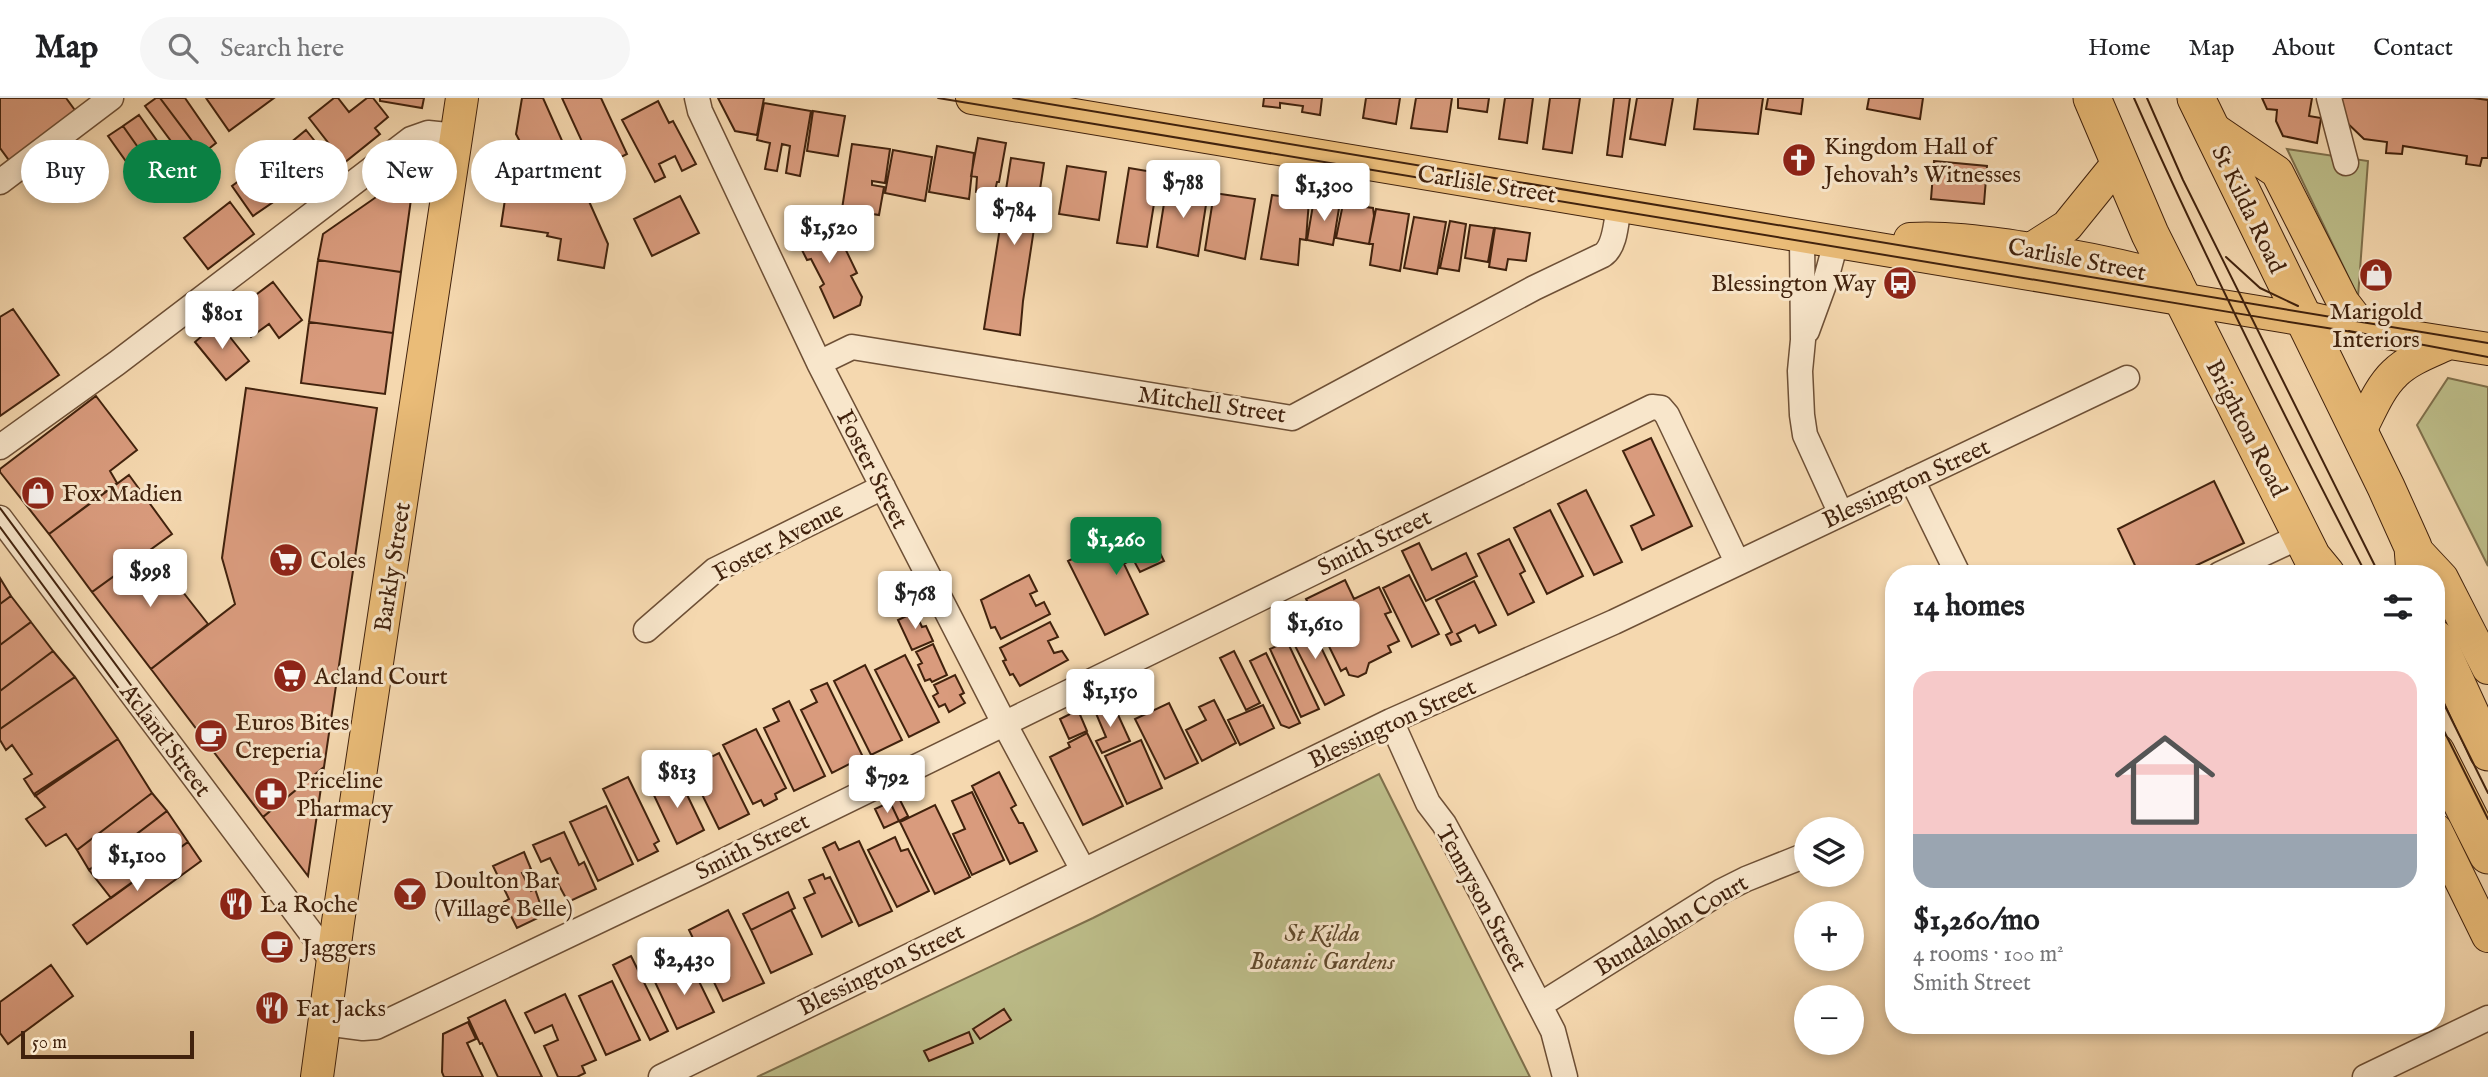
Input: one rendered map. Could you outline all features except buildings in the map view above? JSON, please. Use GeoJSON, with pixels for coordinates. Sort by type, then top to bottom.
{"type":"FeatureCollection","features":[{"type":"Feature","properties":{"kind":"highway"},"geometry":{"type":"LineString","coordinates":[[2092,98],[2118,163],[2177,289]]}},
{"type":"Feature","properties":{"kind":"highway","name":"St Kilda Road"},"geometry":{"type":"LineString","coordinates":[[2202,111],[2306,318]]}},
{"type":"Feature","properties":{"kind":"highway","name":"Brighton Road"},"geometry":{"type":"LineString","coordinates":[[2177,289],[2314,560]]}},
{"type":"Feature","properties":{"kind":"highway"},"geometry":{"type":"LineString","coordinates":[[2306,318],[2360,431],[2414,561]]}},
{"type":"Feature","properties":{"kind":"highway"},"geometry":{"type":"LineString","coordinates":[[2445,653],[2477,702],[2488,752]]}},
{"type":"Feature","properties":{"kind":"highway"},"geometry":{"type":"LineString","coordinates":[[2445,770],[2488,855]]}},
{"type":"Feature","properties":{"kind":"main road","name":"Barkly Street"},"geometry":{"type":"LineString","coordinates":[[317,1077],[463,98]]}},
{"type":"Feature","properties":{"kind":"main road","name":"Carlisle Street"},"geometry":{"type":"LineString","coordinates":[[985,99],[1802,237],[2177,289],[2306,318],[2488,349]]}},
{"type":"Feature","properties":{"kind":"main road"},"geometry":{"type":"LineString","coordinates":[[2202,111],[2277,172],[2343,302],[2363,328]]}},
{"type":"Feature","properties":{"kind":"main road"},"geometry":{"type":"LineString","coordinates":[[2031,249],[2067,226],[2118,163]]}},
{"type":"Feature","properties":{"kind":"main road","name":"Carlisle Street"},"geometry":{"type":"LineString","coordinates":[[1836,242],[1937,238],[2031,249],[2122,265],[2177,289]]}},
{"type":"Feature","properties":{"kind":"main road"},"geometry":{"type":"LineString","coordinates":[[2360,431],[2393,374],[2449,343]]}},
{"type":"Feature","properties":{"kind":"main road"},"geometry":{"type":"LineString","coordinates":[[2445,584],[2488,668]]}},
{"type":"Feature","properties":{"kind":"main road"},"geometry":{"type":"LineString","coordinates":[[2445,848],[2488,936]]}},
{"type":"Feature","properties":{"kind":"street"},"geometry":{"type":"LineString","coordinates":[[0,183],[111,98]]}},
{"type":"Feature","properties":{"kind":"street","name":"Foster Street"},"geometry":{"type":"LineString","coordinates":[[697,98],[700,111],[819,363],[1004,723],[1083,870]]}},
{"type":"Feature","properties":{"kind":"street"},"geometry":{"type":"LineString","coordinates":[[2329,98],[2346,163]]}},
{"type":"Feature","properties":{"kind":"street"},"geometry":{"type":"LineString","coordinates":[[0,447],[117,363],[411,139],[428,132],[457,136]]}},
{"type":"Feature","properties":{"kind":"street","name":"Mitchell Street"},"geometry":{"type":"LineString","coordinates":[[819,363],[852,347],[1292,418],[1534,288],[1608,252],[1619,205]]}},
{"type":"Feature","properties":{"kind":"street"},"geometry":{"type":"LineString","coordinates":[[1802,237],[1803,340],[1800,371],[1805,435],[1841,514]]}},
{"type":"Feature","properties":{"kind":"street"},"geometry":{"type":"LineString","coordinates":[[1803,340],[1826,279],[1836,242]]}},
{"type":"Feature","properties":{"kind":"street","name":"Blessington Street"},"geometry":{"type":"LineString","coordinates":[[661,1077],[691,1071],[1083,870],[1391,721],[1614,622],[2127,378]]}},
{"type":"Feature","properties":{"kind":"street","name":"Smith Street"},"geometry":{"type":"LineString","coordinates":[[325,1023],[376,1027],[701,872],[1652,407],[1661,408],[1667,415],[1737,562]]}},
{"type":"Feature","properties":{"kind":"street"},"geometry":{"type":"LineString","coordinates":[[1912,480],[1954,565]]}},
{"type":"Feature","properties":{"kind":"street","name":"Foster Avenue"},"geometry":{"type":"LineString","coordinates":[[646,630],[715,570],[883,487]]}},
{"type":"Feature","properties":{"kind":"street","name":"Acland Street"},"geometry":{"type":"LineString","coordinates":[[0,518],[333,962]]}},
{"type":"Feature","properties":{"kind":"street"},"geometry":{"type":"LineString","coordinates":[[2280,565],[2314,560]]}},
{"type":"Feature","properties":{"kind":"street","name":"Tennyson Street"},"geometry":{"type":"LineString","coordinates":[[1391,721],[1428,803],[1444,824],[1540,1005],[1558,1045],[1565,1077]]}},
{"type":"Feature","properties":{"kind":"street","name":"Bundalohn Court"},"geometry":{"type":"LineString","coordinates":[[1540,1005],[1722,891],[1794,860]]}},
{"type":"Feature","properties":{"kind":"street"},"geometry":{"type":"LineString","coordinates":[[2365,1077],[2488,1018]]}},
{"type":"Feature","properties":{"kind":"green space"},"geometry":{"type":"Polygon","coordinates":[[[2287,149],[2368,161],[2358,297],[2287,149]]]}},
{"type":"Feature","properties":{"kind":"green space"},"geometry":{"type":"Polygon","coordinates":[[[2448,378],[2488,387],[2488,566],[2417,425],[2448,378]]]}},
{"type":"Feature","properties":{"kind":"green space","name":"St Kilda Botanic Gardens"},"geometry":{"type":"Polygon","coordinates":[[[1379,774],[1530,1077],[757,1077],[1093,918],[1379,774]]]}},
{"type":"Feature","properties":{"kind":"tram line"},"geometry":{"type":"LineString","coordinates":[[938,98],[1826,247],[2359,333]]}},
{"type":"Feature","properties":{"kind":"tram line"},"geometry":{"type":"LineString","coordinates":[[1013,98],[2488,343]]}},
{"type":"Feature","properties":{"kind":"tram line"},"geometry":{"type":"LineString","coordinates":[[2134,98],[2246,338],[2361,565]]}},
{"type":"Feature","properties":{"kind":"tram line"},"geometry":{"type":"LineString","coordinates":[[2147,98],[2183,180],[2375,565]]}},
{"type":"Feature","properties":{"kind":"tram line"},"geometry":{"type":"LineString","coordinates":[[2226,257],[2260,288],[2298,306]]}},
{"type":"Feature","properties":{"kind":"tram line"},"geometry":{"type":"LineString","coordinates":[[2349,331],[2488,357]]}},
{"type":"Feature","properties":{"kind":"tram line"},"geometry":{"type":"LineString","coordinates":[[0,508],[190,765]]}},
{"type":"Feature","properties":{"kind":"tram line"},"geometry":{"type":"LineString","coordinates":[[0,527],[181,773]]}},
{"type":"Feature","properties":{"kind":"tram line"},"geometry":{"type":"LineString","coordinates":[[2445,706],[2488,793]]}},
{"type":"Feature","properties":{"kind":"tram line"},"geometry":{"type":"LineString","coordinates":[[2445,733],[2488,819]]}},
{"type":"Feature","properties":{"kind":"place","name":"Kingdom Hall of Jehovah's Witnesses"},"geometry":{"type":"Point","coordinates":[1799,160]}},
{"type":"Feature","properties":{"kind":"place","name":"Marigold Interiors"},"geometry":{"type":"Point","coordinates":[2376,275]}},
{"type":"Feature","properties":{"kind":"place","name":"Blessington Way"},"geometry":{"type":"Point","coordinates":[1900,283]}},
{"type":"Feature","properties":{"kind":"place","name":"Fox Madien"},"geometry":{"type":"Point","coordinates":[38,493]}},
{"type":"Feature","properties":{"kind":"place","name":"Coles"},"geometry":{"type":"Point","coordinates":[286,560]}},
{"type":"Feature","properties":{"kind":"place","name":"Acland Court"},"geometry":{"type":"Point","coordinates":[290,676]}},
{"type":"Feature","properties":{"kind":"place","name":"Euros Bites Creperia"},"geometry":{"type":"Point","coordinates":[211,736]}},
{"type":"Feature","properties":{"kind":"place","name":"Priceline Pharmacy"},"geometry":{"type":"Point","coordinates":[271,794]}},
{"type":"Feature","properties":{"kind":"place","name":"Doulton Bar (Village Belle)"},"geometry":{"type":"Point","coordinates":[410,894]}},
{"type":"Feature","properties":{"kind":"place","name":"La Roche"},"geometry":{"type":"Point","coordinates":[236,904]}},
{"type":"Feature","properties":{"kind":"place","name":"Jaggers"},"geometry":{"type":"Point","coordinates":[277,947]}},
{"type":"Feature","properties":{"kind":"place","name":"Fat Jacks"},"geometry":{"type":"Point","coordinates":[272,1008]}}]}
